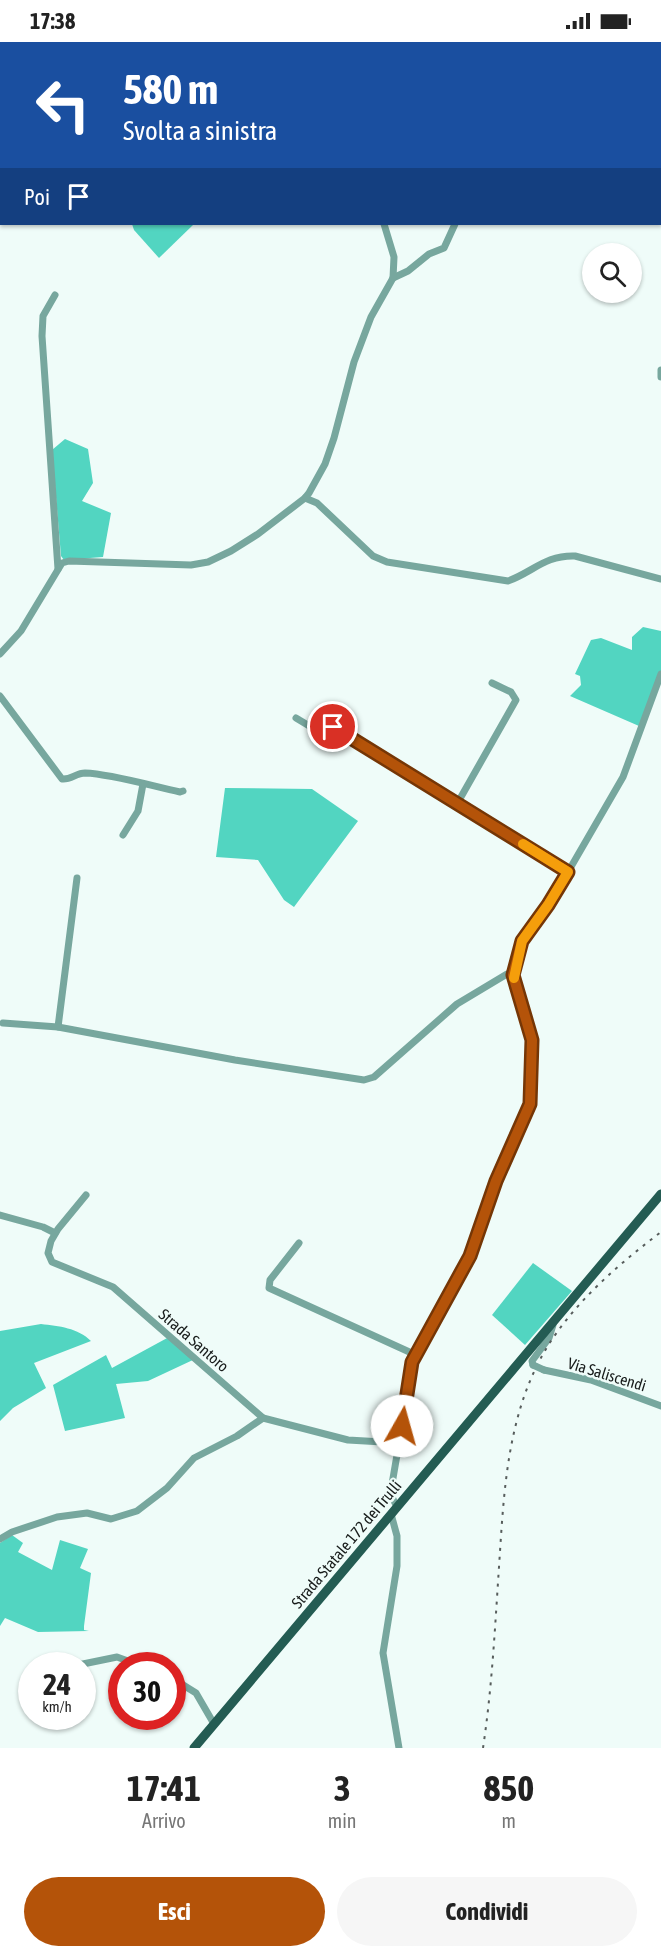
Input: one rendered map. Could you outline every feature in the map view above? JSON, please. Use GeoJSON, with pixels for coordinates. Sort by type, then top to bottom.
{"type":"FeatureCollection","features":[{"type":"Feature","properties":{"kind":"main road","name":"Strada Statale 172 dei Trulli"},"geometry":{"type":"LineString","coordinates":[[194,1748],[661,1194]]}},
{"type":"Feature","properties":{"kind":"street"},"geometry":{"type":"LineString","coordinates":[[0,654],[21,631],[62,563],[69,561],[191,565],[208,562],[258,534],[305,498],[325,464],[354,363],[370,317],[393,278],[394,257],[384,225]]}},
{"type":"Feature","properties":{"kind":"street"},"geometry":{"type":"LineString","coordinates":[[393,278],[408,271],[423,258],[444,248],[455,225]]}},
{"type":"Feature","properties":{"kind":"street"},"geometry":{"type":"LineString","coordinates":[[55,295],[44,316],[42,336],[57,569]]}},
{"type":"Feature","properties":{"kind":"street"},"geometry":{"type":"LineString","coordinates":[[661,370],[661,377]]}},
{"type":"Feature","properties":{"kind":"street"},"geometry":{"type":"LineString","coordinates":[[305,498],[316,503],[373,556],[398,564],[508,581],[561,555],[575,556],[661,579]]}},
{"type":"Feature","properties":{"kind":"street"},"geometry":{"type":"LineString","coordinates":[[399,1748],[383,1653],[397,1566],[397,1536],[392,1484],[407,1386],[416,1355],[470,1256],[496,1181],[530,1104],[532,1040],[513,975],[522,941],[548,905],[622,777],[661,674]]}},
{"type":"Feature","properties":{"kind":"street"},"geometry":{"type":"LineString","coordinates":[[457,804],[516,700],[511,692],[492,683]]}},
{"type":"Feature","properties":{"kind":"street"},"geometry":{"type":"LineString","coordinates":[[0,696],[62,779],[83,773],[183,791]]}},
{"type":"Feature","properties":{"kind":"street"},"geometry":{"type":"LineString","coordinates":[[296,718],[321,733],[333,727],[568,872]]}},
{"type":"Feature","properties":{"kind":"street"},"geometry":{"type":"LineString","coordinates":[[123,835],[138,811],[143,784]]}},
{"type":"Feature","properties":{"kind":"street"},"geometry":{"type":"LineString","coordinates":[[58,1027],[76,878]]}},
{"type":"Feature","properties":{"kind":"street"},"geometry":{"type":"LineString","coordinates":[[3,1023],[58,1027],[235,1060],[364,1080],[374,1077],[457,1004],[507,974],[513,975]]}},
{"type":"Feature","properties":{"kind":"street"},"geometry":{"type":"LineString","coordinates":[[0,1215],[44,1227],[55,1233],[86,1195]]}},
{"type":"Feature","properties":{"kind":"street","name":"Strada Santoro"},"geometry":{"type":"LineString","coordinates":[[55,1233],[49,1249],[50,1259],[113,1287],[263,1418],[348,1440],[400,1443]]}},
{"type":"Feature","properties":{"kind":"street"},"geometry":{"type":"LineString","coordinates":[[299,1243],[270,1280],[269,1288],[416,1355]]}},
{"type":"Feature","properties":{"kind":"street","name":"Via Saliscendi"},"geometry":{"type":"LineString","coordinates":[[553,1322],[549,1338],[532,1361],[533,1365],[544,1370],[591,1380],[661,1406]]}},
{"type":"Feature","properties":{"kind":"street"},"geometry":{"type":"LineString","coordinates":[[0,1539],[12,1532],[57,1517],[87,1513],[111,1519],[137,1511],[167,1488],[194,1458],[237,1436],[263,1418]]}},
{"type":"Feature","properties":{"kind":"street"},"geometry":{"type":"LineString","coordinates":[[186,1687],[196,1693],[214,1724]]}},
{"type":"Feature","properties":{"kind":"green space"},"geometry":{"type":"Polygon","coordinates":[[[132,225],[193,225],[159,258],[134,230],[132,225]]]}},
{"type":"Feature","properties":{"kind":"green space"},"geometry":{"type":"Polygon","coordinates":[[[65,439],[88,449],[93,483],[82,501],[111,513],[103,557],[64,560],[61,556],[52,450],[65,439]]]}},
{"type":"Feature","properties":{"kind":"green space"},"geometry":{"type":"Polygon","coordinates":[[[643,627],[661,631],[661,677],[639,726],[570,696],[581,685],[580,676],[575,674],[591,640],[601,638],[632,650],[632,637],[643,627]]]}},
{"type":"Feature","properties":{"kind":"green space"},"geometry":{"type":"Polygon","coordinates":[[[225,788],[312,789],[358,821],[294,907],[284,900],[258,860],[216,857],[225,788]]]}},
{"type":"Feature","properties":{"kind":"green space"},"geometry":{"type":"Polygon","coordinates":[[[533,1263],[572,1291],[525,1345],[492,1315],[533,1263]]]}},
{"type":"Feature","properties":{"kind":"green space"},"geometry":{"type":"Polygon","coordinates":[[[41,1324],[74,1330],[91,1341],[34,1363],[46,1388],[13,1408],[0,1421],[0,1331],[41,1324]]]}},
{"type":"Feature","properties":{"kind":"green space"},"geometry":{"type":"Polygon","coordinates":[[[169,1337],[195,1359],[148,1381],[116,1384],[125,1418],[65,1431],[53,1385],[106,1355],[112,1368],[169,1337]]]}},
{"type":"Feature","properties":{"kind":"green space"},"geometry":{"type":"Polygon","coordinates":[[[12,1535],[23,1543],[18,1552],[52,1570],[60,1540],[88,1549],[80,1568],[91,1573],[84,1626],[84,1630],[89,1631],[38,1632],[5,1618],[0,1626],[0,1543],[12,1535]]]}},
{"type":"Feature","properties":{"kind":"railway"},"geometry":{"type":"LineString","coordinates":[[483,1748],[491,1680],[506,1480],[510,1452],[524,1396],[549,1344],[573,1312],[615,1270],[661,1232]]}},
{"type":"Feature","properties":{"kind":"slow traffic"},"geometry":{"type":"LineString","coordinates":[[514,978],[522,941],[568,872],[523,844]]}},
{"type":"Feature","properties":{"kind":"route"},"geometry":{"type":"LineString","coordinates":[[333,727],[568,872],[522,941],[513,975],[532,1040],[530,1104],[496,1181],[470,1256],[412,1362],[402,1426]]}}]}
